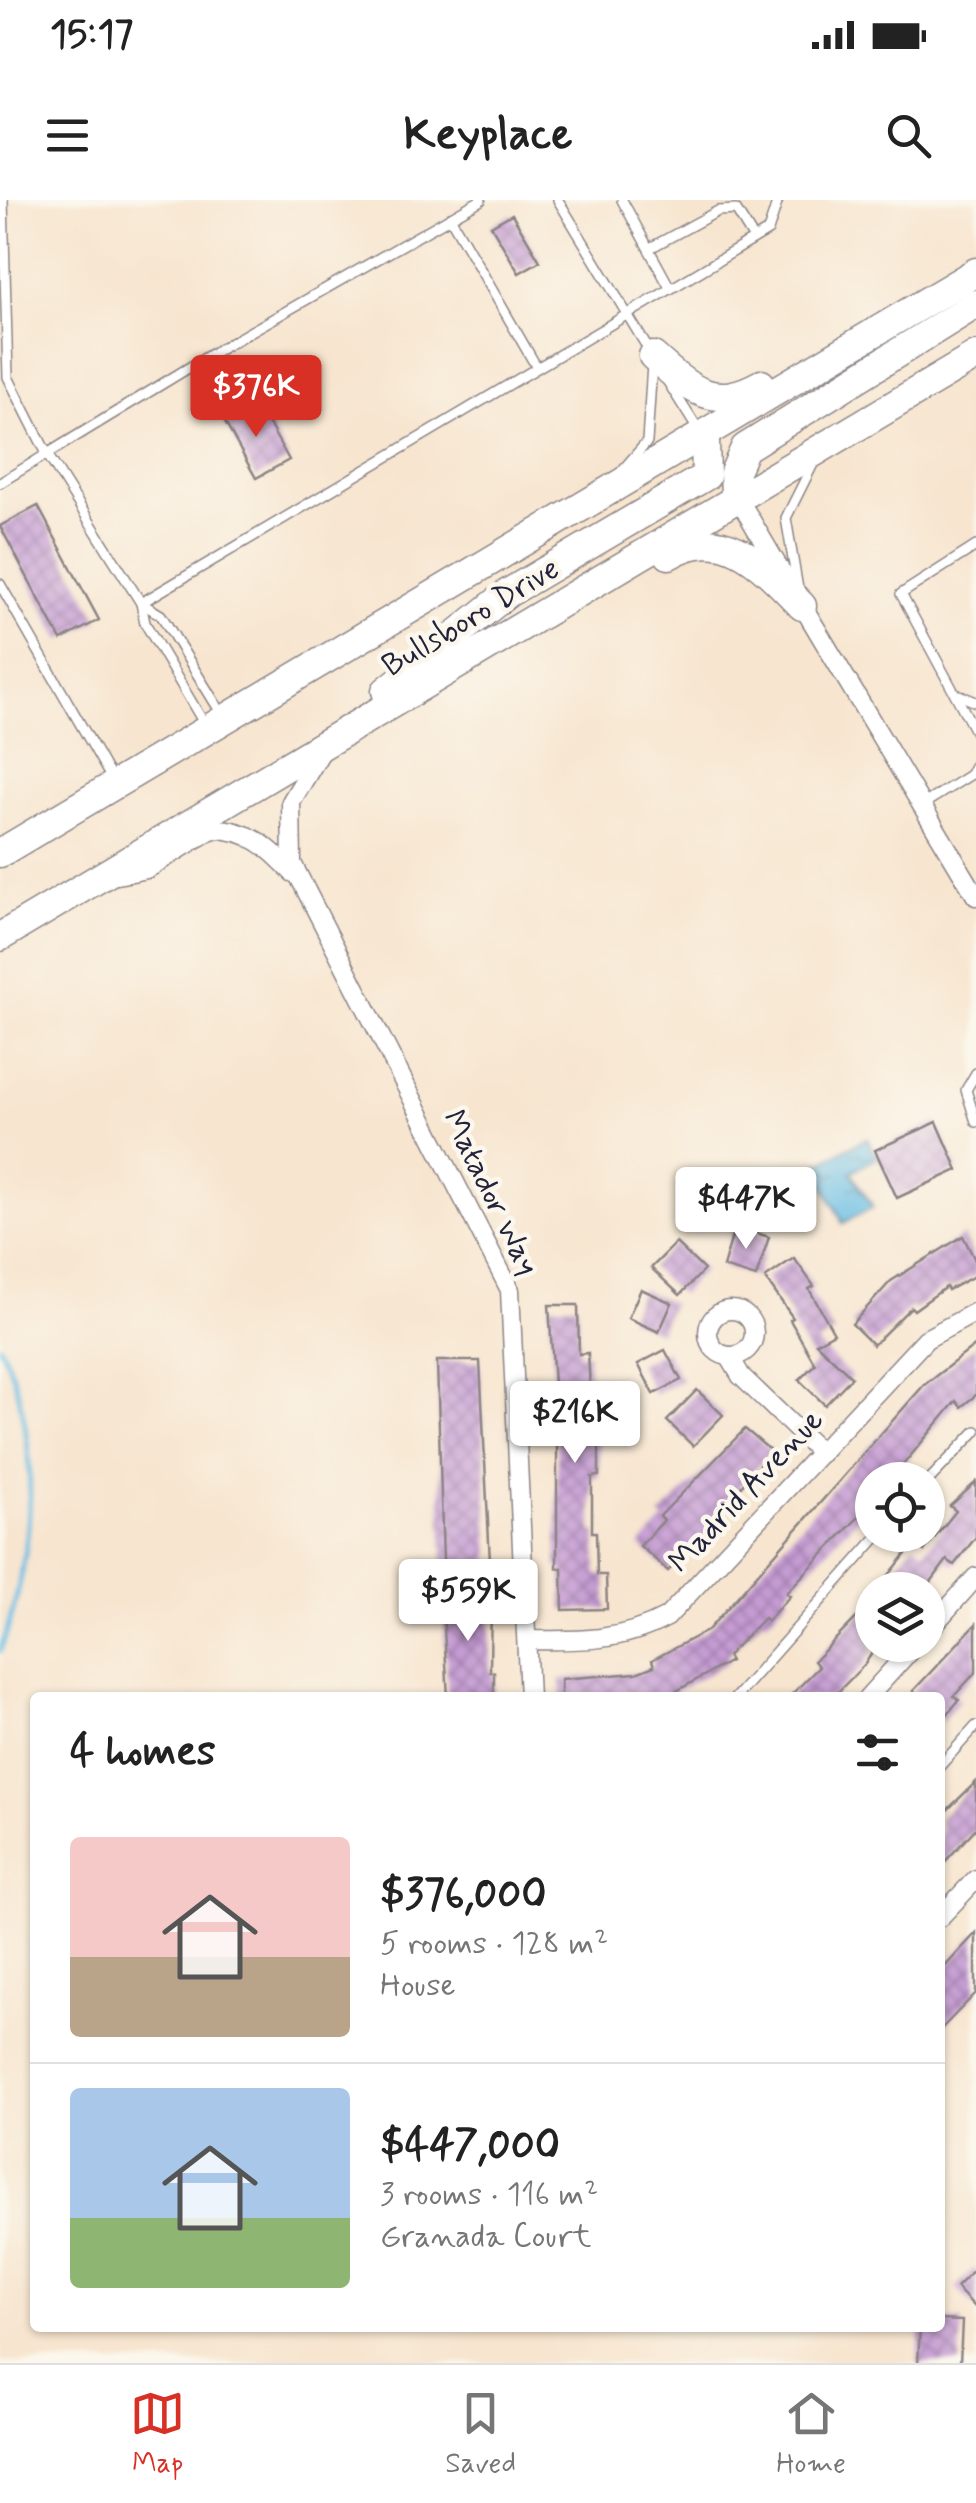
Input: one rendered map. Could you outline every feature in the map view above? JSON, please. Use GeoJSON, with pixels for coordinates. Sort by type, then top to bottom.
{"type":"FeatureCollection","features":[{"type":"Feature","properties":{"kind":"main road","name":"Bullsboro Drive"},"geometry":{"type":"LineString","coordinates":[[0,853],[976,272]]}},
{"type":"Feature","properties":{"kind":"main road"},"geometry":{"type":"LineString","coordinates":[[736,496],[734,474],[745,448],[976,304]]}},
{"type":"Feature","properties":{"kind":"main road"},"geometry":{"type":"LineString","coordinates":[[652,356],[707,396],[726,398],[739,396],[798,363],[855,345]]}},
{"type":"Feature","properties":{"kind":"main road","name":"Bullsboro Drive"},"geometry":{"type":"LineString","coordinates":[[0,937],[736,496],[971,360]]}},
{"type":"Feature","properties":{"kind":"main road"},"geometry":{"type":"LineString","coordinates":[[323,744],[508,593],[706,476],[703,438]]}},
{"type":"Feature","properties":{"kind":"main road"},"geometry":{"type":"LineString","coordinates":[[581,592],[629,580],[675,552],[711,542],[743,552],[760,563],[802,606]]}},
{"type":"Feature","properties":{"kind":"street"},"geometry":{"type":"LineString","coordinates":[[703,438],[976,896]]}},
{"type":"Feature","properties":{"kind":"street","name":"Matador Way"},"geometry":{"type":"LineString","coordinates":[[323,744],[291,802],[292,863],[510,1290],[529,1692]]}},
{"type":"Feature","properties":{"kind":"street"},"geometry":{"type":"LineString","coordinates":[[98,878],[147,869],[212,829],[225,828],[268,846],[311,898]]}},
{"type":"Feature","properties":{"kind":"street","name":"Madrid Avenue"},"geometry":{"type":"LineString","coordinates":[[526,1640],[594,1642],[643,1630],[667,1617],[926,1339],[976,1312]]}},
{"type":"Feature","properties":{"kind":"street"},"geometry":{"type":"LineString","coordinates":[[729,1356],[741,1376],[821,1453]]}},
{"type":"Feature","properties":{"kind":"street"},"geometry":{"type":"LineString","coordinates":[[945,1612],[976,1577]]}},
{"type":"Feature","properties":{"kind":"street"},"geometry":{"type":"LineString","coordinates":[[873,1692],[900,1662]]}},
{"type":"Feature","properties":{"kind":"street"},"geometry":{"type":"LineString","coordinates":[[945,1913],[976,1880]]}},
{"type":"Feature","properties":{"kind":"lane"},"geometry":{"type":"LineString","coordinates":[[2,200],[8,377],[47,454],[141,603],[145,623],[216,724]]}},
{"type":"Feature","properties":{"kind":"lane"},"geometry":{"type":"LineString","coordinates":[[0,483],[213,353],[480,200]]}},
{"type":"Feature","properties":{"kind":"lane"},"geometry":{"type":"LineString","coordinates":[[558,200],[703,438]]}},
{"type":"Feature","properties":{"kind":"lane"},"geometry":{"type":"LineString","coordinates":[[622,200],[670,288]]}},
{"type":"Feature","properties":{"kind":"lane"},"geometry":{"type":"LineString","coordinates":[[141,603],[768,231],[778,200]]}},
{"type":"Feature","properties":{"kind":"lane"},"geometry":{"type":"LineString","coordinates":[[650,248],[718,211],[736,210],[754,239]]}},
{"type":"Feature","properties":{"kind":"lane"},"geometry":{"type":"LineString","coordinates":[[450,217],[536,366]]}},
{"type":"Feature","properties":{"kind":"lane"},"geometry":{"type":"LineString","coordinates":[[604,492],[646,442],[652,356]]}},
{"type":"Feature","properties":{"kind":"lane"},"geometry":{"type":"LineString","coordinates":[[802,606],[786,518],[793,498],[829,444]]}},
{"type":"Feature","properties":{"kind":"lane"},"geometry":{"type":"LineString","coordinates":[[976,546],[901,594],[976,733]]}},
{"type":"Feature","properties":{"kind":"lane"},"geometry":{"type":"LineString","coordinates":[[0,584],[115,783]]}},
{"type":"Feature","properties":{"kind":"lane"},"geometry":{"type":"LineString","coordinates":[[141,603],[161,615],[216,724]]}},
{"type":"Feature","properties":{"kind":"lane"},"geometry":{"type":"LineString","coordinates":[[959,696],[976,702]]}},
{"type":"Feature","properties":{"kind":"lane"},"geometry":{"type":"LineString","coordinates":[[922,805],[970,775],[976,764]]}},
{"type":"Feature","properties":{"kind":"lane"},"geometry":{"type":"LineString","coordinates":[[976,1073],[966,1090],[976,1122]]}},
{"type":"Feature","properties":{"kind":"lane"},"geometry":{"type":"LineString","coordinates":[[945,1464],[976,1432]]}},
{"type":"Feature","properties":{"kind":"lane"},"geometry":{"type":"LineString","coordinates":[[741,1692],[865,1552]]}},
{"type":"Feature","properties":{"kind":"lane"},"geometry":{"type":"LineString","coordinates":[[945,1760],[976,1726]]}},
{"type":"Feature","properties":{"kind":"water"},"geometry":{"type":"Polygon","coordinates":[[[867,1138],[876,1158],[851,1172],[873,1207],[843,1223],[814,1166],[867,1138]]]}},
{"type":"Feature","properties":{"kind":"building"},"geometry":{"type":"Polygon","coordinates":[[[512,214],[540,261],[519,273],[491,226],[512,214]]]}},
{"type":"Feature","properties":{"kind":"building"},"geometry":{"type":"Polygon","coordinates":[[[256,401],[289,460],[256,478],[223,419],[256,401]]]}},
{"type":"Feature","properties":{"kind":"building"},"geometry":{"type":"Polygon","coordinates":[[[38,506],[99,620],[61,640],[0,526],[38,506]]]}},
{"type":"Feature","properties":{"kind":"building"},"geometry":{"type":"Polygon","coordinates":[[[937,1122],[958,1170],[897,1198],[875,1150],[937,1122]]]}},
{"type":"Feature","properties":{"kind":"building"},"geometry":{"type":"Polygon","coordinates":[[[735,1226],[769,1237],[756,1277],[723,1267],[735,1226]]]}},
{"type":"Feature","properties":{"kind":"building"},"geometry":{"type":"Polygon","coordinates":[[[963,1236],[976,1262],[976,1275],[948,1290],[946,1287],[914,1310],[911,1307],[873,1345],[852,1324],[891,1281],[963,1236]]]}},
{"type":"Feature","properties":{"kind":"building"},"geometry":{"type":"Polygon","coordinates":[[[676,1243],[704,1270],[680,1295],[651,1268],[676,1243]]]}},
{"type":"Feature","properties":{"kind":"building"},"geometry":{"type":"Polygon","coordinates":[[[794,1258],[814,1286],[809,1289],[834,1333],[816,1343],[852,1377],[825,1405],[799,1380],[815,1364],[790,1320],[793,1318],[765,1278],[794,1258]]]}},
{"type":"Feature","properties":{"kind":"building"},"geometry":{"type":"Polygon","coordinates":[[[641,1289],[672,1303],[659,1332],[628,1318],[641,1289]]]}},
{"type":"Feature","properties":{"kind":"building"},"geometry":{"type":"Polygon","coordinates":[[[549,1305],[578,1305],[579,1354],[588,1353],[593,1442],[599,1442],[599,1476],[592,1477],[592,1532],[596,1532],[597,1575],[606,1575],[607,1609],[563,1610],[562,1568],[557,1568],[557,1432],[549,1305]]]}},
{"type":"Feature","properties":{"kind":"building"},"geometry":{"type":"Polygon","coordinates":[[[976,1345],[976,1395],[961,1407],[956,1401],[905,1462],[856,1462],[924,1385],[976,1345]]]}},
{"type":"Feature","properties":{"kind":"building"},"geometry":{"type":"Polygon","coordinates":[[[665,1350],[681,1380],[654,1394],[638,1364],[665,1350]]]}},
{"type":"Feature","properties":{"kind":"building"},"geometry":{"type":"Polygon","coordinates":[[[437,1361],[480,1361],[490,1562],[443,1562],[437,1361]]]}},
{"type":"Feature","properties":{"kind":"building"},"geometry":{"type":"Polygon","coordinates":[[[697,1390],[723,1415],[693,1446],[667,1421],[697,1390]]]}},
{"type":"Feature","properties":{"kind":"building"},"geometry":{"type":"Polygon","coordinates":[[[745,1429],[771,1451],[706,1527],[710,1531],[668,1571],[640,1546],[664,1520],[660,1516],[745,1429]]]}},
{"type":"Feature","properties":{"kind":"building"},"geometry":{"type":"Polygon","coordinates":[[[855,1463],[855,1521],[786,1593],[790,1596],[767,1621],[764,1618],[727,1656],[730,1661],[675,1692],[561,1692],[561,1679],[636,1673],[654,1666],[652,1660],[708,1630],[855,1463]]]}},
{"type":"Feature","properties":{"kind":"building"},"geometry":{"type":"Polygon","coordinates":[[[976,1482],[976,1537],[954,1565],[947,1560],[938,1572],[891,1572],[908,1552],[945,1552],[945,1525],[956,1511],[950,1506],[976,1482]]]}},
{"type":"Feature","properties":{"kind":"building"},"geometry":{"type":"Polygon","coordinates":[[[491,1592],[490,1672],[494,1672],[494,1692],[448,1692],[442,1593],[491,1592]]]}},
{"type":"Feature","properties":{"kind":"building"},"geometry":{"type":"Polygon","coordinates":[[[855,1619],[855,1662],[865,1664],[838,1692],[794,1692],[819,1667],[814,1661],[855,1619]]]}},
{"type":"Feature","properties":{"kind":"building"},"geometry":{"type":"Polygon","coordinates":[[[976,1624],[976,1672],[954,1696],[959,1700],[945,1717],[945,1692],[914,1692],[976,1624]]]}},
{"type":"Feature","properties":{"kind":"building"},"geometry":{"type":"Polygon","coordinates":[[[976,1782],[976,1828],[945,1862],[945,1812],[976,1782]]]}},
{"type":"Feature","properties":{"kind":"building"},"geometry":{"type":"Polygon","coordinates":[[[976,1933],[976,1993],[945,2025],[945,1967],[976,1933]]]}},
{"type":"Feature","properties":{"kind":"building"},"geometry":{"type":"Polygon","coordinates":[[[976,2267],[976,2308],[956,2287],[976,2267]]]}},
{"type":"Feature","properties":{"kind":"building"},"geometry":{"type":"Polygon","coordinates":[[[945,2320],[962,2321],[960,2363],[918,2363],[920,2332],[945,2332],[945,2320]]]}},
{"type":"Feature","properties":{"kind":"waterway"},"geometry":{"type":"LineString","coordinates":[[0,1346],[24,1419],[30,1498],[21,1577],[0,1651]]}}]}
